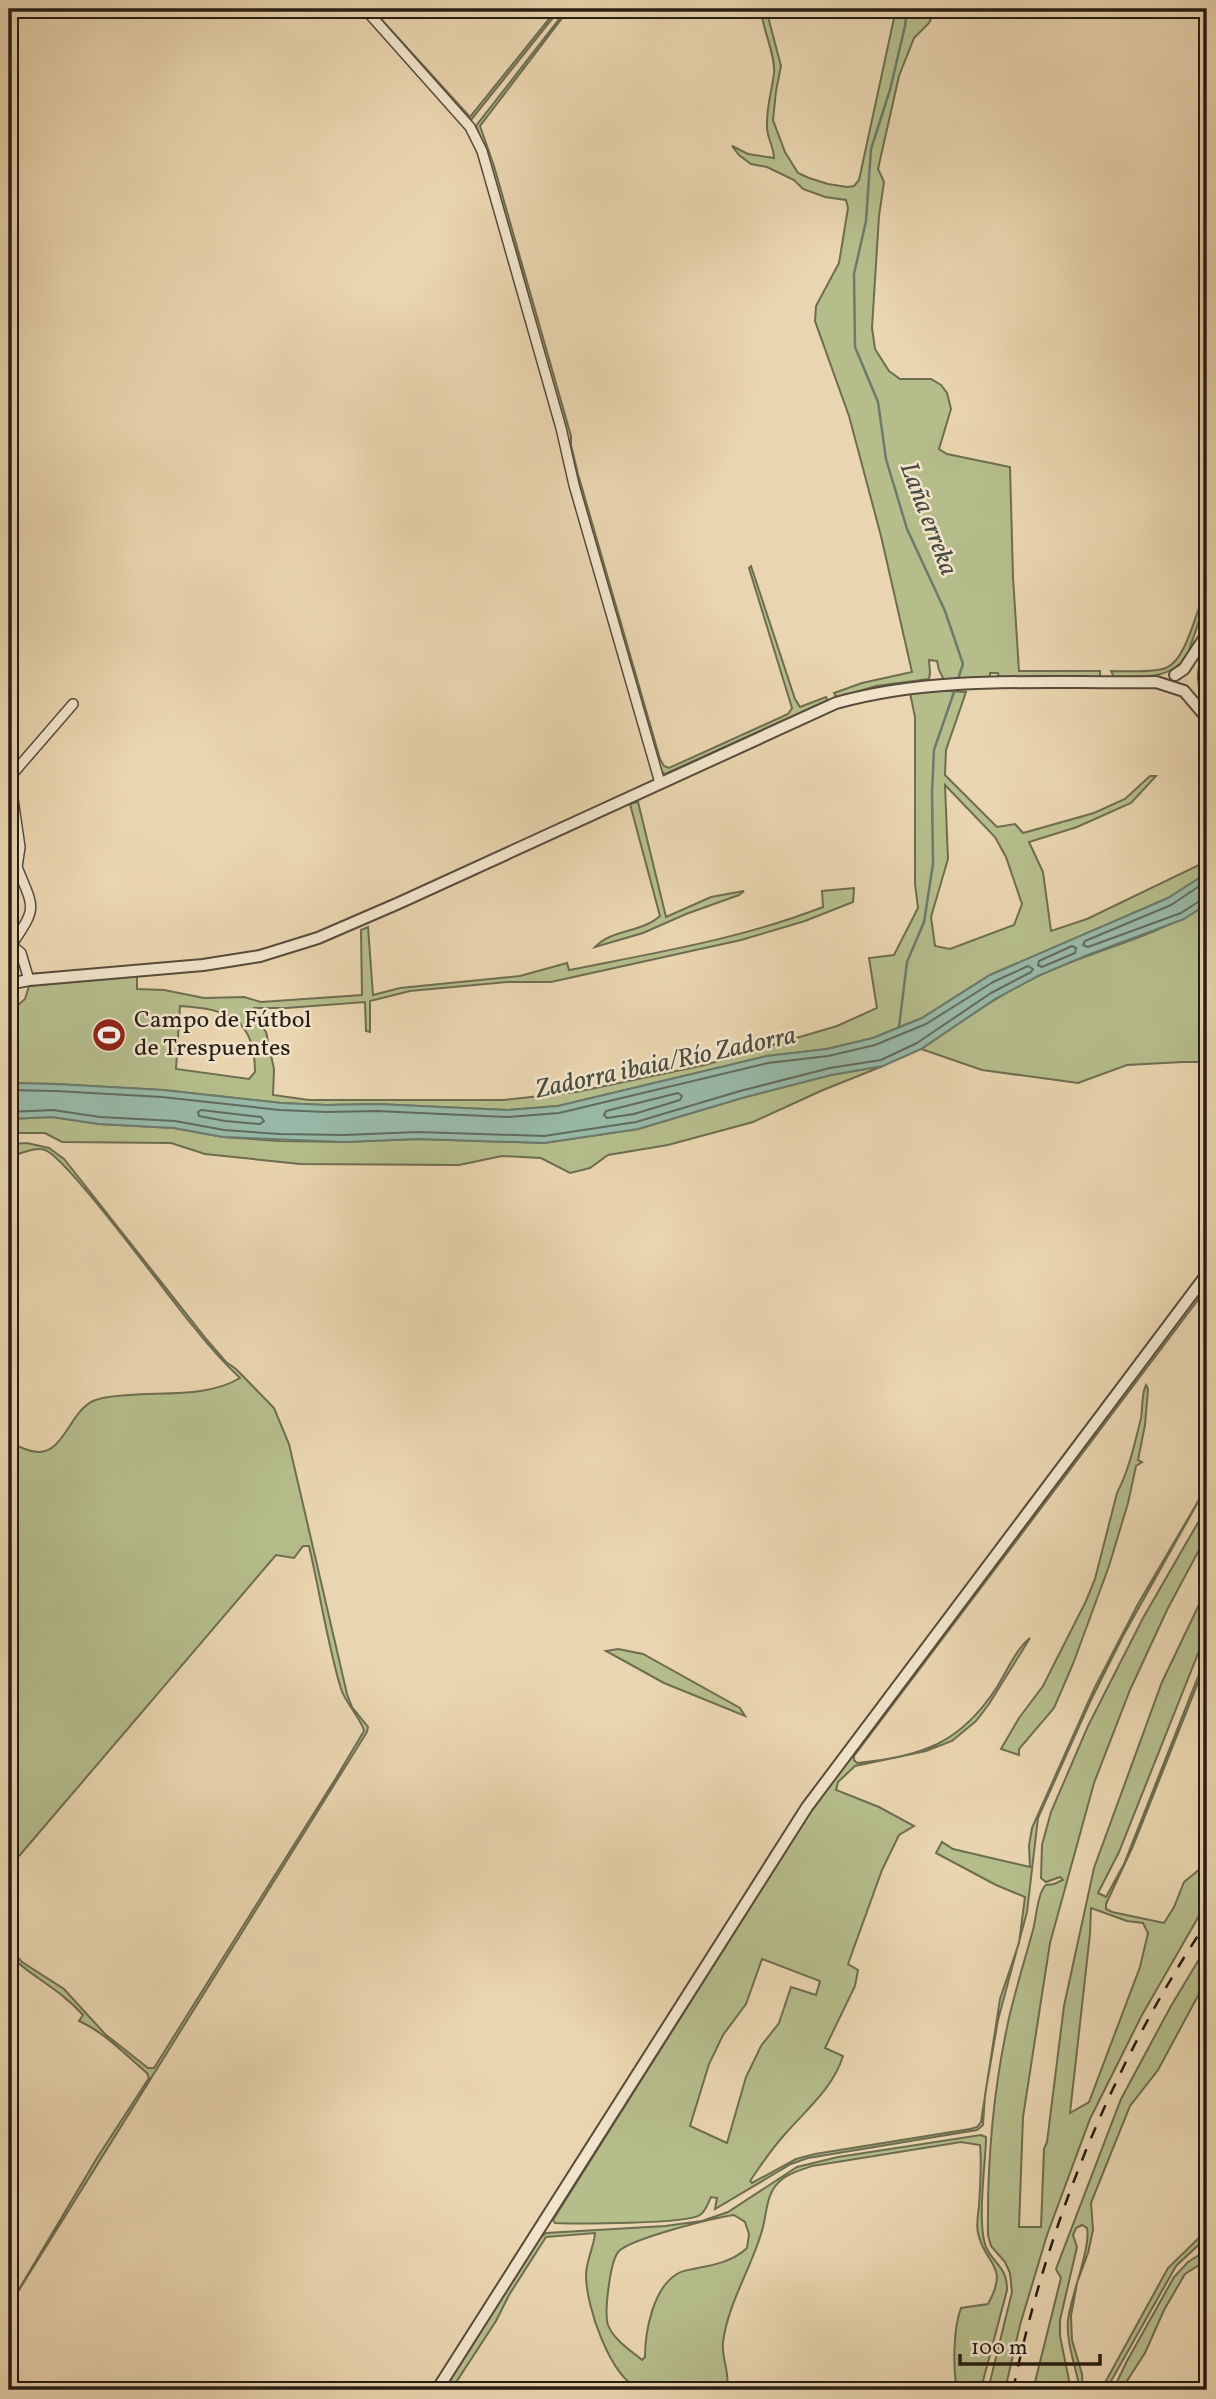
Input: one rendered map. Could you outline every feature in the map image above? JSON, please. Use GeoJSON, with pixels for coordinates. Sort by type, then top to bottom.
{"type":"FeatureCollection","features":[{"type":"Feature","properties":{"kind":"street"},"geometry":{"type":"LineString","coordinates":[[365,9],[470,127],[482,151],[660,783]]}},
{"type":"Feature","properties":{"kind":"street"},"geometry":{"type":"LineString","coordinates":[[1174,681],[1207,633]]}},
{"type":"Feature","properties":{"kind":"street"},"geometry":{"type":"LineString","coordinates":[[1207,640],[1204,683],[1207,708]]}},
{"type":"Feature","properties":{"kind":"street"},"geometry":{"type":"LineString","coordinates":[[1174,681],[1207,718]]}},
{"type":"Feature","properties":{"kind":"street"},"geometry":{"type":"LineString","coordinates":[[9,984],[203,965],[272,952],[318,938],[836,703],[872,693],[924,685],[1174,681],[1192,687],[1204,683]]}},
{"type":"Feature","properties":{"kind":"street"},"geometry":{"type":"LineString","coordinates":[[9,879],[17,867],[20,847],[9,776],[73,704]]}},
{"type":"Feature","properties":{"kind":"street"},"geometry":{"type":"LineString","coordinates":[[17,867],[32,904],[29,918],[10,944],[21,953],[29,980]]}},
{"type":"Feature","properties":{"kind":"street"},"geometry":{"type":"LineString","coordinates":[[437,2390],[807,1807],[1207,1274]]}},
{"type":"Feature","properties":{"kind":"green space"},"geometry":{"type":"Polygon","coordinates":[[[369,9],[372,9],[470,117],[557,9],[560,9],[471,120],[369,9]]]}},
{"type":"Feature","properties":{"kind":"green space"},"geometry":{"type":"Polygon","coordinates":[[[567,9],[480,126],[494,166],[571,436],[578,474],[660,759],[664,766],[669,768],[788,714],[792,708],[749,568],[751,566],[795,699],[800,707],[826,697],[828,700],[665,774],[661,772],[583,505],[521,268],[486,150],[476,126],[567,9]]]}},
{"type":"Feature","properties":{"kind":"green space"},"geometry":{"type":"Polygon","coordinates":[[[761,9],[766,9],[781,66],[773,120],[785,152],[798,173],[828,184],[847,187],[854,186],[859,180],[896,9],[936,9],[929,23],[914,38],[899,76],[878,169],[884,182],[879,216],[872,328],[875,349],[889,371],[900,379],[931,379],[947,393],[951,409],[939,449],[947,454],[1010,467],[1019,671],[1100,671],[1100,677],[999,679],[998,673],[990,673],[990,677],[944,680],[937,661],[929,660],[929,679],[876,686],[837,698],[834,693],[862,683],[912,672],[881,536],[849,416],[815,321],[816,306],[839,263],[848,208],[846,200],[825,197],[803,189],[794,180],[767,167],[751,164],[732,146],[748,154],[774,158],[767,120],[774,66],[761,9]]]}},
{"type":"Feature","properties":{"kind":"green space"},"geometry":{"type":"Polygon","coordinates":[[[1207,588],[1207,598],[1187,656],[1180,664],[1154,676],[1114,677],[1111,671],[1153,671],[1173,663],[1185,645],[1207,588]]]}},
{"type":"Feature","properties":{"kind":"green space"},"geometry":{"type":"Polygon","coordinates":[[[931,690],[966,692],[946,750],[945,775],[997,827],[1015,824],[1023,833],[1094,813],[1125,799],[1150,776],[1156,776],[1131,803],[1077,827],[1029,842],[1043,872],[1051,931],[1087,919],[1207,861],[1207,873],[1168,898],[990,975],[922,1018],[873,1038],[827,1049],[767,1056],[558,1106],[507,1110],[377,1104],[326,1105],[281,1103],[163,1090],[9,1083],[9,1013],[25,999],[29,986],[137,976],[137,989],[164,990],[204,998],[244,997],[261,1002],[362,995],[361,930],[368,927],[373,995],[400,988],[520,976],[567,963],[569,970],[697,944],[761,928],[823,907],[822,891],[854,888],[853,902],[805,921],[741,940],[551,982],[507,982],[410,991],[370,1001],[370,1032],[366,1031],[365,1002],[254,1008],[254,1017],[266,1032],[274,1069],[273,1095],[309,1100],[504,1100],[576,1092],[705,1065],[837,1026],[877,1008],[869,958],[894,955],[918,908],[915,884],[915,717],[910,693],[931,690]],[[945,785],[948,859],[931,917],[935,946],[950,949],[1014,925],[1022,904],[1006,857],[995,837],[945,785]],[[180,1006],[176,1069],[249,1079],[255,1072],[254,1054],[250,1040],[236,1020],[212,1010],[180,1006]]]}},
{"type":"Feature","properties":{"kind":"green space"},"geometry":{"type":"Polygon","coordinates":[[[638,802],[666,917],[711,897],[744,891],[643,933],[595,947],[610,937],[644,925],[660,916],[630,804],[638,802]]]}},
{"type":"Feature","properties":{"kind":"green space"},"geometry":{"type":"Polygon","coordinates":[[[1207,904],[1207,1062],[1127,1065],[1078,1083],[982,1070],[921,1049],[1024,983],[1167,926],[1207,904]]]}},
{"type":"Feature","properties":{"kind":"green space"},"geometry":{"type":"Polygon","coordinates":[[[883,1066],[753,1122],[668,1145],[608,1155],[590,1168],[570,1173],[541,1158],[502,1156],[459,1165],[300,1164],[205,1154],[171,1143],[62,1142],[45,1133],[9,1133],[9,1119],[52,1117],[279,1141],[418,1139],[544,1143],[638,1129],[831,1075],[883,1066]]]}},
{"type":"Feature","properties":{"kind":"green space"},"geometry":{"type":"Polygon","coordinates":[[[27,1143],[49,1148],[64,1159],[207,1340],[274,1408],[289,1444],[347,1694],[352,1707],[368,1727],[9,2306],[97,2158],[149,2078],[147,2073],[114,2044],[79,2021],[83,2015],[9,1955],[9,1948],[22,1962],[64,1989],[105,2034],[148,2068],[154,2068],[364,1731],[341,1689],[309,1546],[303,1546],[294,1558],[276,1555],[20,1855],[9,1863],[9,1437],[14,1444],[25,1449],[38,1452],[48,1450],[63,1436],[84,1407],[97,1399],[200,1391],[240,1378],[204,1339],[57,1158],[40,1149],[9,1156],[9,1144],[27,1143]]]}},
{"type":"Feature","properties":{"kind":"green space"},"geometry":{"type":"Polygon","coordinates":[[[1207,1282],[1207,1288],[854,1756],[857,1763],[893,1758],[855,1766],[838,1782],[836,1790],[879,1807],[914,1826],[899,1835],[882,1870],[848,1964],[858,1970],[855,1986],[825,2048],[843,2056],[826,2088],[776,2145],[750,2181],[752,2183],[796,2159],[815,2154],[977,2127],[981,2122],[985,2097],[983,2125],[977,2130],[808,2158],[791,2164],[715,2209],[717,2198],[711,2197],[702,2213],[691,2218],[631,2223],[555,2223],[553,2220],[809,1814],[1207,1282]],[[762,1959],[746,2004],[723,2035],[709,2064],[690,2126],[727,2143],[746,2077],[761,2046],[779,2023],[791,1987],[816,1995],[820,1981],[762,1959]]]}},
{"type":"Feature","properties":{"kind":"green space"},"geometry":{"type":"Polygon","coordinates":[[[1146,1385],[1145,1425],[1138,1460],[1142,1462],[1136,1466],[1109,1566],[1073,1664],[1054,1708],[1019,1749],[1019,1755],[1001,1749],[1019,1718],[1043,1686],[1095,1579],[1117,1493],[1134,1447],[1146,1385]]]}},
{"type":"Feature","properties":{"kind":"green space"},"geometry":{"type":"Polygon","coordinates":[[[1207,1486],[1123,1636],[1038,1818],[1027,1912],[1019,1941],[1025,1897],[936,1853],[942,1842],[953,1849],[1030,1867],[1032,1828],[1094,1689],[1138,1604],[1207,1486]]]}},
{"type":"Feature","properties":{"kind":"green space"},"geometry":{"type":"Polygon","coordinates":[[[1207,1507],[1207,1535],[1167,1610],[1130,1690],[1094,1783],[1050,1943],[1023,2117],[1019,2227],[1041,2227],[1044,2149],[1064,2006],[1094,1868],[1162,1682],[1207,1588],[1207,1631],[1119,1852],[1098,1893],[1106,1897],[1124,1864],[1207,1654],[1207,1660],[1106,1909],[1164,1923],[1184,1882],[1207,1863],[1207,1902],[1142,2015],[1090,2119],[1047,2235],[1020,2325],[1005,2390],[988,2390],[1012,2292],[1010,2273],[1005,2262],[991,2246],[988,2235],[990,2153],[995,2099],[1009,2018],[1041,1893],[1046,1885],[1063,1880],[1060,1877],[1046,1882],[1041,1878],[1042,1845],[1051,1812],[1088,1726],[1143,1618],[1207,1507]],[[1091,1908],[1070,2113],[1089,2102],[1140,1967],[1148,1933],[1143,1923],[1127,1921],[1091,1908]]]}},
{"type":"Feature","properties":{"kind":"green space"},"geometry":{"type":"Polygon","coordinates":[[[1030,1638],[976,1721],[952,1741],[905,1756],[938,1744],[969,1722],[1030,1638]]]}},
{"type":"Feature","properties":{"kind":"green space"},"geometry":{"type":"Polygon","coordinates":[[[618,1649],[643,1654],[740,1708],[745,1716],[664,1683],[606,1651],[618,1649]]]}},
{"type":"Feature","properties":{"kind":"green space"},"geometry":{"type":"Polygon","coordinates":[[[1207,1946],[1207,1979],[1158,2070],[1130,2106],[1091,2203],[1093,2230],[1077,2283],[1087,2237],[1087,2228],[1082,2225],[1076,2228],[1073,2235],[1077,2247],[1060,2320],[1060,2336],[1071,2390],[1033,2390],[1061,2278],[1056,2269],[1121,2099],[1207,1946]]]}},
{"type":"Feature","properties":{"kind":"green space"},"geometry":{"type":"Polygon","coordinates":[[[1017,1948],[998,2020],[987,2086],[1000,1999],[1017,1948]]]}},
{"type":"Feature","properties":{"kind":"green space"},"geometry":{"type":"Polygon","coordinates":[[[981,2135],[986,2137],[983,2237],[989,2253],[1005,2276],[1007,2290],[982,2385],[970,2390],[957,2390],[955,2371],[955,2337],[961,2308],[988,2304],[997,2281],[994,2266],[981,2244],[977,2230],[980,2145],[961,2142],[812,2166],[789,2175],[778,2183],[771,2194],[761,2234],[726,2328],[723,2348],[726,2390],[645,2390],[628,2382],[609,2356],[590,2304],[586,2270],[595,2233],[546,2237],[451,2390],[444,2390],[540,2238],[546,2233],[665,2226],[702,2221],[728,2212],[797,2167],[838,2157],[981,2135]],[[734,2215],[709,2220],[640,2240],[619,2251],[611,2275],[607,2310],[608,2325],[618,2340],[642,2360],[645,2357],[652,2311],[662,2289],[680,2272],[722,2262],[741,2253],[747,2248],[749,2234],[745,2222],[734,2215]]]}},
{"type":"Feature","properties":{"kind":"green space"},"geometry":{"type":"Polygon","coordinates":[[[1207,2230],[1207,2237],[1176,2266],[1106,2390],[1101,2390],[1168,2268],[1207,2230]]]}},
{"type":"Feature","properties":{"kind":"green space"},"geometry":{"type":"Polygon","coordinates":[[[1207,2250],[1207,2260],[1185,2274],[1164,2310],[1145,2353],[1121,2390],[1113,2390],[1174,2277],[1188,2262],[1207,2250]]]}},
{"type":"Feature","properties":{"kind":"green space"},"geometry":{"type":"Polygon","coordinates":[[[1077,2283],[1071,2316],[1072,2340],[1082,2374],[1083,2390],[1080,2390],[1068,2329],[1077,2283]]]}},
{"type":"Feature","properties":{"kind":"water"},"geometry":{"type":"Polygon","coordinates":[[[1207,873],[1207,904],[1184,919],[1038,976],[995,999],[921,1049],[883,1066],[831,1075],[638,1129],[544,1143],[418,1139],[344,1142],[223,1137],[174,1128],[99,1124],[52,1117],[9,1119],[9,1083],[163,1090],[281,1103],[326,1105],[377,1104],[507,1110],[558,1106],[767,1056],[827,1049],[873,1038],[922,1018],[990,975],[1168,898],[1207,873]]]}},
{"type":"Feature","properties":{"kind":"waterway","name":"Laña erreka"},"geometry":{"type":"LineString","coordinates":[[907,9],[890,90],[871,149],[866,221],[854,274],[855,347],[878,402],[886,459],[907,529],[945,611],[963,664],[958,679]]}},
{"type":"Feature","properties":{"kind":"waterway","name":"Laña erreka"},"geometry":{"type":"LineString","coordinates":[[899,1027],[907,962],[924,922],[933,864],[934,750],[955,689]]}},
{"type":"Feature","properties":{"kind":"railway"},"geometry":{"type":"LineString","coordinates":[[1013,2390],[1044,2267],[1088,2147],[1113,2088],[1142,2031],[1207,1922]]}},
{"type":"Feature","properties":{"kind":"place","name":"Campo de Fútbol de Trespuentes"},"geometry":{"type":"Point","coordinates":[109,1035]}},
{"type":"Feature","properties":{"kind":"water label","name":"Zadorra ibaia/Río Zadorra"},"geometry":{"type":"Point","coordinates":[666,1063]}}]}
